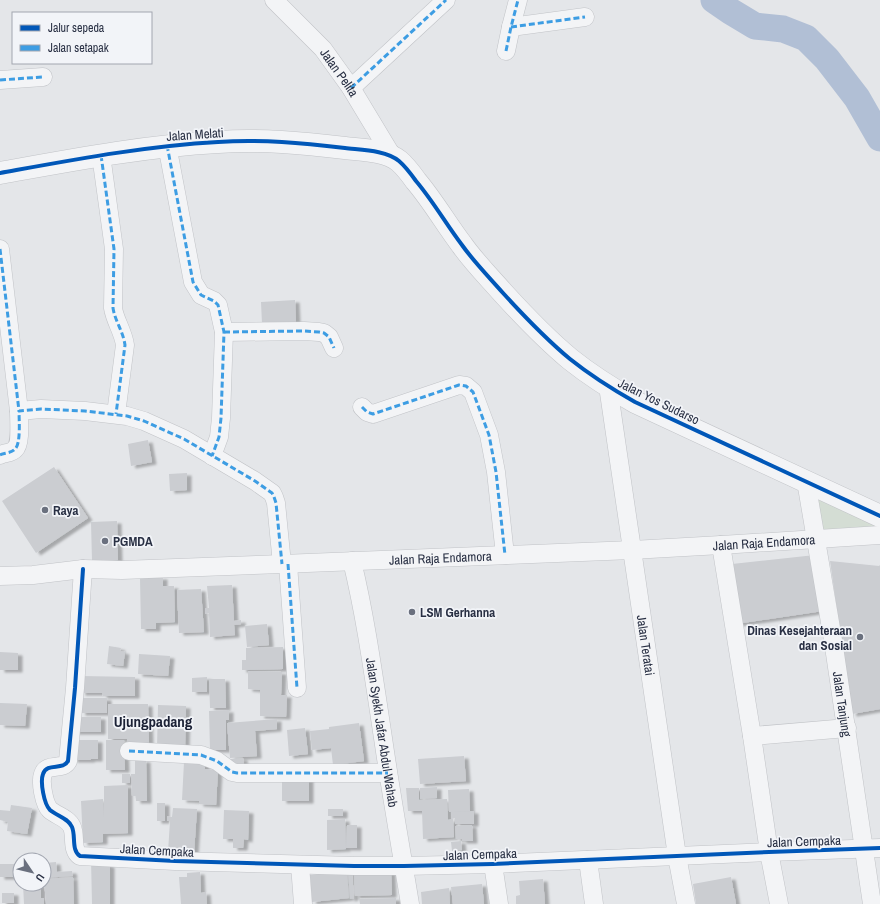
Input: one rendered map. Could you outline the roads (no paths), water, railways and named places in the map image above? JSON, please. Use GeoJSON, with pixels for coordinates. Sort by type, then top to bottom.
{"type":"FeatureCollection","features":[{"type":"Feature","properties":{"kind":"street","name":"Jalan Pelita"},"geometry":{"type":"LineString","coordinates":[[274,0],[323,49],[351,88],[392,156]]}},
{"type":"Feature","properties":{"kind":"street"},"geometry":{"type":"LineString","coordinates":[[351,88],[446,0]]}},
{"type":"Feature","properties":{"kind":"street"},"geometry":{"type":"LineString","coordinates":[[506,51],[518,0]]}},
{"type":"Feature","properties":{"kind":"street"},"geometry":{"type":"LineString","coordinates":[[511,27],[585,17]]}},
{"type":"Feature","properties":{"kind":"street"},"geometry":{"type":"LineString","coordinates":[[0,80],[43,77]]}},
{"type":"Feature","properties":{"kind":"street","name":"Jalan Melati"},"geometry":{"type":"LineString","coordinates":[[0,173],[167,145],[220,141],[314,144],[392,156]]}},
{"type":"Feature","properties":{"kind":"street"},"geometry":{"type":"LineString","coordinates":[[167,145],[193,282],[200,295],[214,301],[218,305],[224,332],[221,418],[219,437],[212,456]]}},
{"type":"Feature","properties":{"kind":"street"},"geometry":{"type":"LineString","coordinates":[[101,155],[114,248],[114,316],[124,337],[125,345],[116,414]]}},
{"type":"Feature","properties":{"kind":"street","name":"Jalan Yos Sudarso"},"geometry":{"type":"LineString","coordinates":[[392,156],[403,165],[425,192],[462,246],[531,323],[570,359],[608,386],[635,402],[880,516]]}},
{"type":"Feature","properties":{"kind":"street"},"geometry":{"type":"LineString","coordinates":[[0,249],[19,411],[17,446],[14,450],[0,455]]}},
{"type":"Feature","properties":{"kind":"street"},"geometry":{"type":"LineString","coordinates":[[224,332],[319,332],[324,333],[329,337],[334,348]]}},
{"type":"Feature","properties":{"kind":"street"},"geometry":{"type":"LineString","coordinates":[[362,407],[367,412],[373,414],[459,384],[466,386],[473,392],[490,435],[496,472],[505,555]]}},
{"type":"Feature","properties":{"kind":"street","name":"Jalan Teratai"},"geometry":{"type":"LineString","coordinates":[[608,386],[677,856],[686,904]]}},
{"type":"Feature","properties":{"kind":"street"},"geometry":{"type":"LineString","coordinates":[[19,411],[41,409],[85,411],[116,414],[144,421],[184,439],[272,493],[276,503],[285,564],[297,688]]}},
{"type":"Feature","properties":{"kind":"street","name":"Jalan Tanjung"},"geometry":{"type":"LineString","coordinates":[[806,482],[847,728],[872,848],[872,904]]}},
{"type":"Feature","properties":{"kind":"street","name":"Jalan Raja Endamora"},"geometry":{"type":"LineString","coordinates":[[0,576],[33,575],[83,569],[122,570],[632,550],[880,535]]}},
{"type":"Feature","properties":{"kind":"street"},"geometry":{"type":"LineString","coordinates":[[720,545],[752,736],[769,852],[779,904]]}},
{"type":"Feature","properties":{"kind":"street","name":"Jalan Syekh Jafar Abdul Wahab"},"geometry":{"type":"LineString","coordinates":[[352,561],[358,584],[365,624],[410,904]]}},
{"type":"Feature","properties":{"kind":"street","name":"Jalan Cempaka"},"geometry":{"type":"LineString","coordinates":[[83,569],[75,688],[68,761],[64,766],[47,768],[42,779],[42,787],[47,805],[50,810],[69,823],[72,828],[75,850],[77,854],[81,856],[300,865],[404,866],[493,864],[872,848]]}},
{"type":"Feature","properties":{"kind":"street"},"geometry":{"type":"LineString","coordinates":[[752,736],[847,728]]}},
{"type":"Feature","properties":{"kind":"street"},"geometry":{"type":"LineString","coordinates":[[128,751],[201,755],[217,762],[232,772],[388,773]]}},
{"type":"Feature","properties":{"kind":"street"},"geometry":{"type":"LineString","coordinates":[[588,860],[594,904]]}},
{"type":"Feature","properties":{"kind":"street"},"geometry":{"type":"LineString","coordinates":[[493,864],[499,904]]}},
{"type":"Feature","properties":{"kind":"street"},"geometry":{"type":"LineString","coordinates":[[300,865],[303,904]]}},
{"type":"Feature","properties":{"kind":"waterway"},"geometry":{"type":"LineString","coordinates":[[714,0],[755,26],[783,29],[806,38],[827,59],[857,98],[880,138]]}},
{"type":"Feature","properties":{"kind":"place","name":"Raya"},"geometry":{"type":"Point","coordinates":[45,510]}},
{"type":"Feature","properties":{"kind":"place","name":"PGMDA"},"geometry":{"type":"Point","coordinates":[105,541]}},
{"type":"Feature","properties":{"kind":"place","name":"LSM Gerhanna"},"geometry":{"type":"Point","coordinates":[412,612]}},
{"type":"Feature","properties":{"kind":"place","name":"Dinas Kesejahteraan dan Sosial"},"geometry":{"type":"Point","coordinates":[860,637]}},
{"type":"Feature","properties":{"kind":"district","name":"Ujungpadang"},"geometry":{"type":"Point","coordinates":[153,722]}}]}
